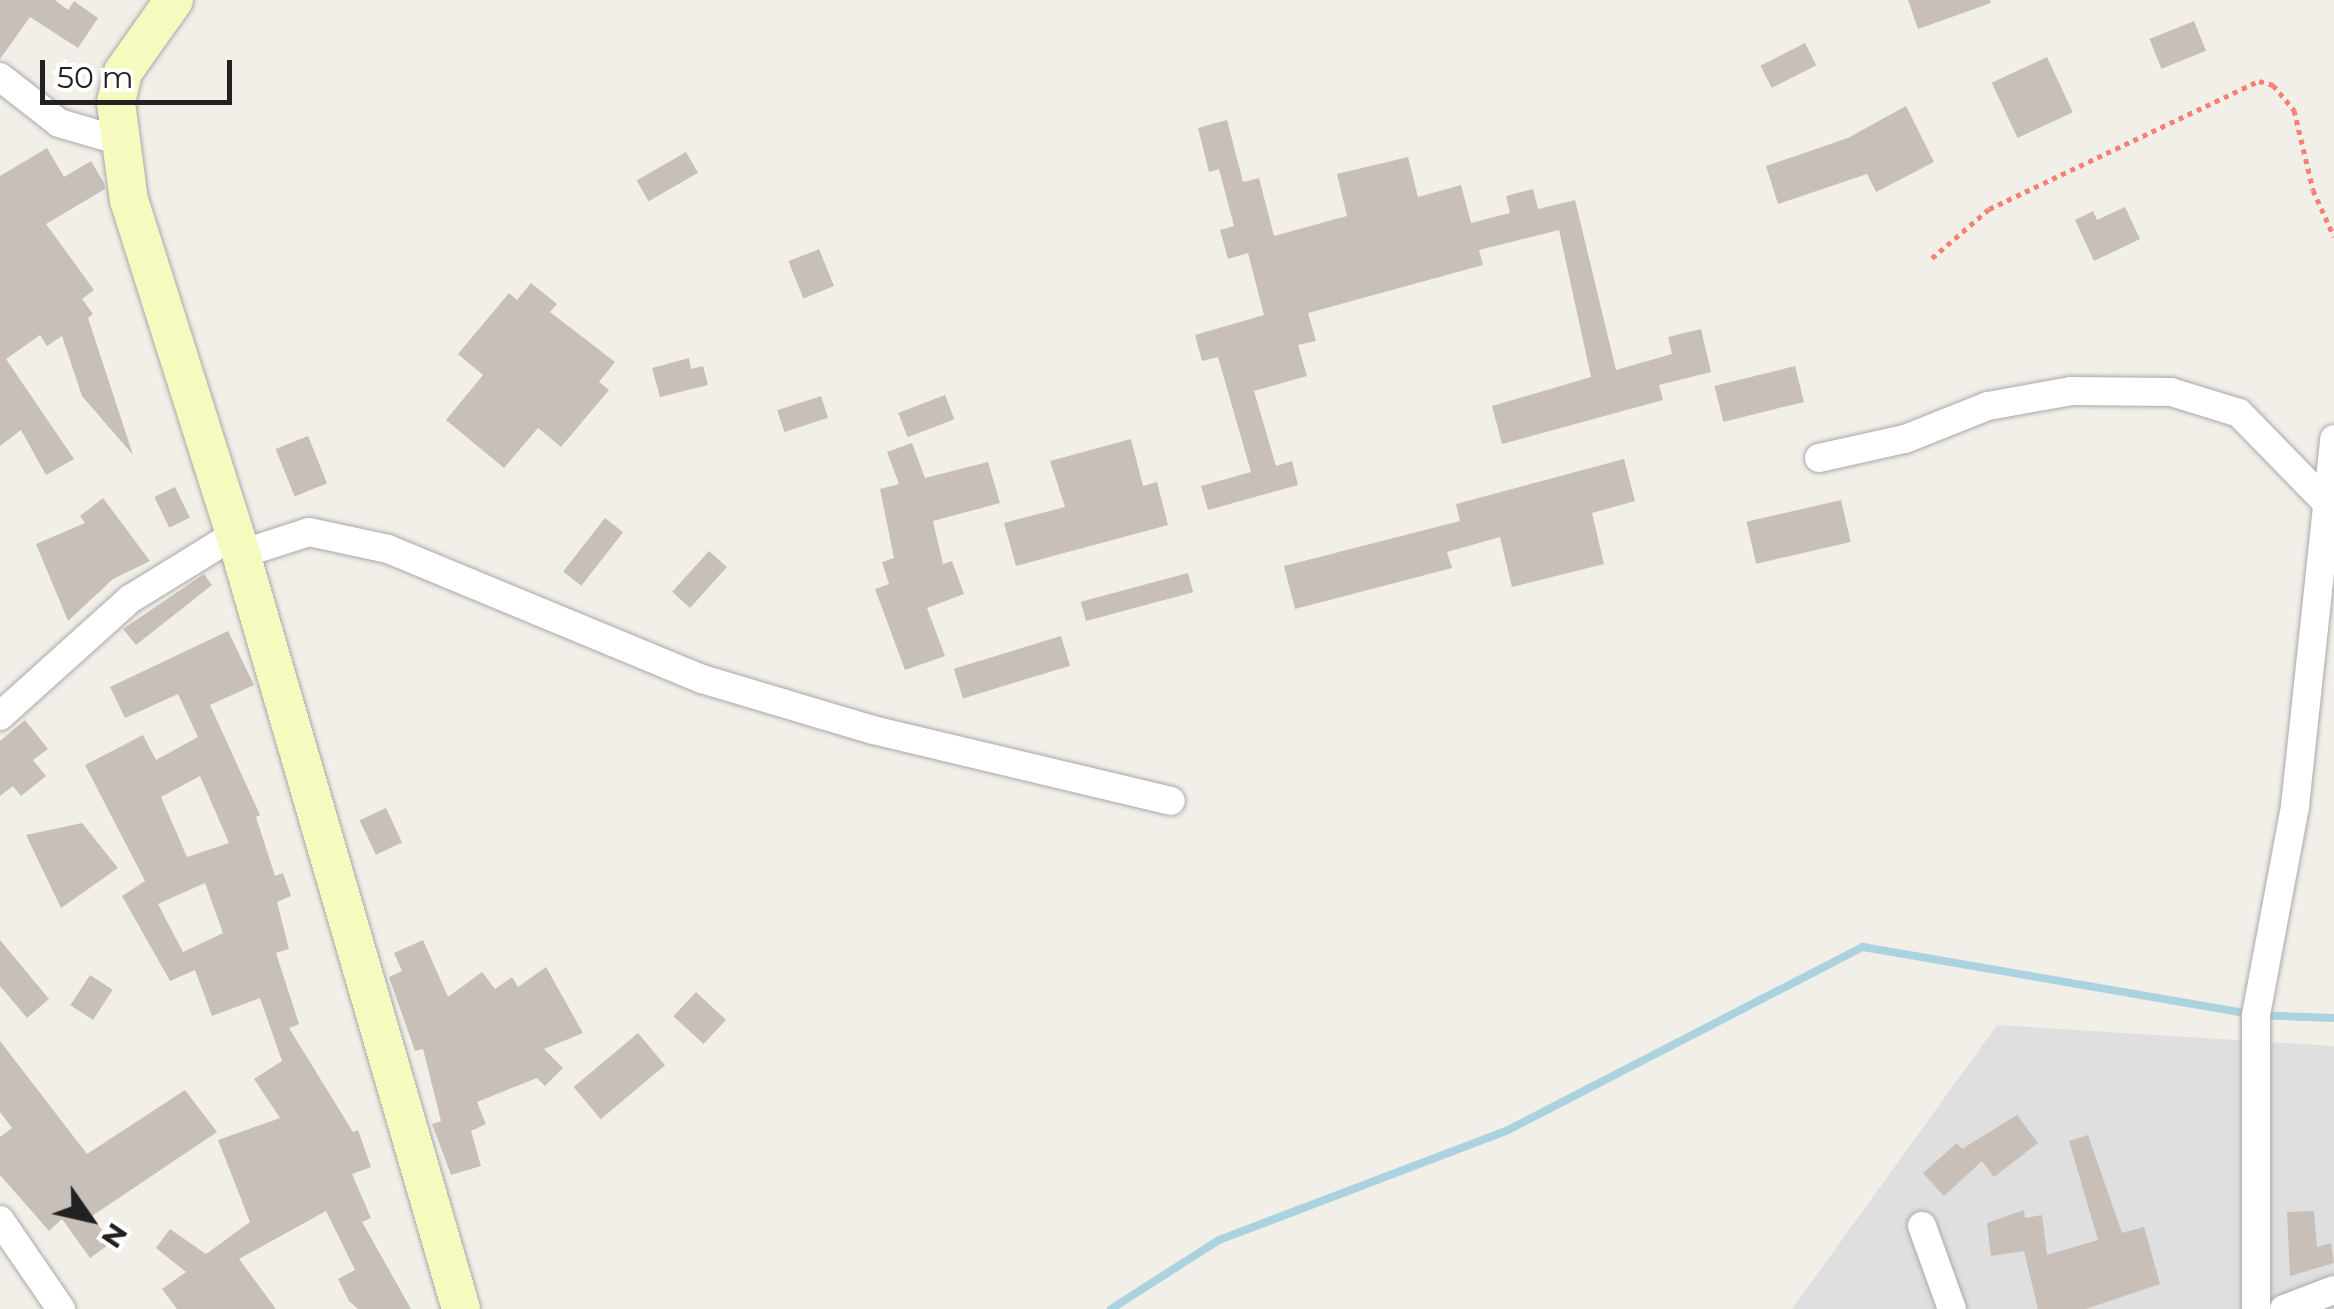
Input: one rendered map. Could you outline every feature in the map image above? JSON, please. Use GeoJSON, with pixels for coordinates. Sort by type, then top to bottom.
{"type":"FeatureCollection","features":[{"type":"Feature","properties":{"kind":"main road"},"geometry":{"type":"LineString","coordinates":[[174,0],[123,72],[117,140],[128,200],[238,544],[461,1309]]}},
{"type":"Feature","properties":{"kind":"street"},"geometry":{"type":"LineString","coordinates":[[0,77],[60,123],[117,140]]}},
{"type":"Feature","properties":{"kind":"street"},"geometry":{"type":"LineString","coordinates":[[1819,458],[1905,439],[2005,403],[2072,391],[2170,392],[2239,412],[2324,500]]}},
{"type":"Feature","properties":{"kind":"street"},"geometry":{"type":"LineString","coordinates":[[2256,1309],[2256,1015],[2295,806],[2324,500],[2334,438]]}},
{"type":"Feature","properties":{"kind":"street"},"geometry":{"type":"LineString","coordinates":[[0,716],[130,599],[238,544],[310,532],[388,548],[702,679],[872,730],[1171,801]]}},
{"type":"Feature","properties":{"kind":"street"},"geometry":{"type":"LineString","coordinates":[[0,1220],[61,1309]]}},
{"type":"Feature","properties":{"kind":"street"},"geometry":{"type":"LineString","coordinates":[[1922,1226],[1952,1309]]}},
{"type":"Feature","properties":{"kind":"street"},"geometry":{"type":"LineString","coordinates":[[2284,1309],[2334,1290]]}},
{"type":"Feature","properties":{"kind":"path"},"geometry":{"type":"LineString","coordinates":[[1932,258],[1989,209],[2259,81],[2273,85],[2294,110],[2313,190],[2334,236]]}},
{"type":"Feature","properties":{"kind":"shaded area"},"geometry":{"type":"Polygon","coordinates":[[[1997,1025],[2334,1046],[2334,1309],[1792,1309],[1997,1025]]]}},
{"type":"Feature","properties":{"kind":"building"},"geometry":{"type":"Polygon","coordinates":[[[0,0],[55,0],[68,10],[74,1],[98,18],[78,48],[30,17],[0,59],[0,0]]]}},
{"type":"Feature","properties":{"kind":"building"},"geometry":{"type":"Polygon","coordinates":[[[1908,0],[1990,0],[1991,3],[1918,29],[1908,0]]]}},
{"type":"Feature","properties":{"kind":"building"},"geometry":{"type":"Polygon","coordinates":[[[2194,21],[2206,51],[2161,69],[2149,39],[2194,21]]]}},
{"type":"Feature","properties":{"kind":"building"},"geometry":{"type":"Polygon","coordinates":[[[1805,43],[1816,65],[1772,88],[1760,66],[1805,43]]]}},
{"type":"Feature","properties":{"kind":"building"},"geometry":{"type":"Polygon","coordinates":[[[2047,57],[2073,112],[2017,138],[1992,83],[2047,57]]]}},
{"type":"Feature","properties":{"kind":"building"},"geometry":{"type":"Polygon","coordinates":[[[1906,106],[1934,162],[1876,192],[1867,174],[1778,204],[1766,166],[1848,138],[1906,106]]]}},
{"type":"Feature","properties":{"kind":"building"},"geometry":{"type":"Polygon","coordinates":[[[1227,120],[1243,182],[1259,178],[1274,236],[1347,216],[1337,174],[1408,157],[1418,197],[1461,185],[1471,223],[1510,213],[1506,196],[1533,189],[1538,209],[1575,200],[1616,370],[1672,354],[1668,337],[1701,329],[1711,372],[1659,385],[1663,400],[1502,444],[1492,406],[1591,377],[1559,230],[1479,250],[1483,265],[1308,313],[1316,341],[1298,345],[1307,376],[1254,391],[1276,466],[1292,461],[1298,485],[1208,510],[1201,486],[1251,472],[1218,357],[1202,361],[1195,335],[1264,315],[1248,253],[1228,259],[1220,230],[1234,226],[1219,169],[1209,172],[1198,128],[1227,120]]]}},
{"type":"Feature","properties":{"kind":"building"},"geometry":{"type":"Polygon","coordinates":[[[47,148],[64,177],[91,161],[104,183],[105,189],[46,224],[94,290],[82,299],[93,314],[88,318],[133,455],[82,396],[62,336],[47,346],[40,335],[6,359],[74,459],[46,475],[21,430],[0,446],[0,176],[47,148]]]}},
{"type":"Feature","properties":{"kind":"building"},"geometry":{"type":"Polygon","coordinates":[[[686,152],[698,173],[649,201],[637,180],[686,152]]]}},
{"type":"Feature","properties":{"kind":"building"},"geometry":{"type":"Polygon","coordinates":[[[2125,207],[2140,239],[2094,261],[2075,220],[2093,211],[2097,220],[2125,207]]]}},
{"type":"Feature","properties":{"kind":"building"},"geometry":{"type":"Polygon","coordinates":[[[819,249],[834,286],[803,298],[788,261],[819,249]]]}},
{"type":"Feature","properties":{"kind":"building"},"geometry":{"type":"Polygon","coordinates":[[[531,283],[557,304],[550,312],[615,362],[599,382],[609,390],[561,447],[538,428],[504,468],[446,420],[483,375],[458,354],[509,293],[517,300],[531,283]]]}},
{"type":"Feature","properties":{"kind":"building"},"geometry":{"type":"Polygon","coordinates":[[[689,358],[691,369],[703,366],[708,385],[660,397],[652,368],[689,358]]]}},
{"type":"Feature","properties":{"kind":"building"},"geometry":{"type":"Polygon","coordinates":[[[1795,366],[1804,402],[1723,422],[1714,386],[1795,366]]]}},
{"type":"Feature","properties":{"kind":"building"},"geometry":{"type":"Polygon","coordinates":[[[945,395],[954,419],[908,437],[898,413],[945,395]]]}},
{"type":"Feature","properties":{"kind":"building"},"geometry":{"type":"Polygon","coordinates":[[[821,396],[828,418],[784,432],[777,410],[821,396]]]}},
{"type":"Feature","properties":{"kind":"building"},"geometry":{"type":"Polygon","coordinates":[[[308,436],[327,483],[295,496],[276,449],[308,436]]]}},
{"type":"Feature","properties":{"kind":"building"},"geometry":{"type":"Polygon","coordinates":[[[1131,439],[1143,486],[1157,482],[1168,525],[1016,566],[1004,523],[1065,507],[1050,461],[1131,439]]]}},
{"type":"Feature","properties":{"kind":"building"},"geometry":{"type":"Polygon","coordinates":[[[912,443],[925,478],[988,462],[1000,503],[933,521],[943,564],[952,561],[964,594],[927,608],[945,656],[905,670],[875,589],[889,584],[882,562],[894,558],[880,489],[899,484],[887,452],[912,443]]]}},
{"type":"Feature","properties":{"kind":"building"},"geometry":{"type":"Polygon","coordinates":[[[1624,459],[1635,501],[1592,513],[1604,564],[1512,587],[1500,537],[1447,552],[1452,568],[1295,609],[1284,566],[1460,521],[1456,504],[1624,459]]]}},
{"type":"Feature","properties":{"kind":"building"},"geometry":{"type":"Polygon","coordinates":[[[175,487],[190,518],[169,528],[154,497],[175,487]]]}},
{"type":"Feature","properties":{"kind":"building"},"geometry":{"type":"Polygon","coordinates":[[[103,498],[150,561],[113,579],[68,621],[36,544],[85,523],[80,516],[103,498]]]}},
{"type":"Feature","properties":{"kind":"building"},"geometry":{"type":"Polygon","coordinates":[[[1841,500],[1851,542],[1756,564],[1746,522],[1841,500]]]}},
{"type":"Feature","properties":{"kind":"building"},"geometry":{"type":"Polygon","coordinates":[[[605,518],[623,532],[581,586],[563,572],[605,518]]]}},
{"type":"Feature","properties":{"kind":"building"},"geometry":{"type":"Polygon","coordinates":[[[709,551],[727,567],[690,608],[672,592],[709,551]]]}},
{"type":"Feature","properties":{"kind":"building"},"geometry":{"type":"Polygon","coordinates":[[[1188,573],[1193,592],[1086,621],[1081,602],[1188,573]]]}},
{"type":"Feature","properties":{"kind":"building"},"geometry":{"type":"Polygon","coordinates":[[[204,574],[212,585],[136,645],[123,629],[204,574]]]}},
{"type":"Feature","properties":{"kind":"building"},"geometry":{"type":"Polygon","coordinates":[[[228,631],[254,685],[210,705],[260,815],[256,817],[275,876],[283,873],[291,896],[277,902],[289,949],[276,953],[299,1024],[289,1028],[353,1132],[358,1130],[371,1167],[352,1174],[371,1218],[362,1222],[411,1309],[358,1309],[349,1301],[338,1279],[355,1270],[326,1211],[239,1259],[276,1309],[177,1309],[162,1289],[186,1272],[156,1248],[170,1229],[206,1254],[250,1222],[218,1140],[280,1118],[254,1079],[282,1061],[260,998],[212,1016],[195,970],[170,981],[122,896],[145,881],[85,765],[143,735],[156,760],[198,737],[178,694],[125,718],[110,687],[228,631]],[[200,776],[161,797],[187,857],[229,843],[200,776]],[[205,883],[158,904],[183,952],[223,933],[205,883]]]}},
{"type":"Feature","properties":{"kind":"building"},"geometry":{"type":"Polygon","coordinates":[[[1061,636],[1070,666],[963,698],[954,669],[1061,636]]]}},
{"type":"Feature","properties":{"kind":"building"},"geometry":{"type":"Polygon","coordinates":[[[25,720],[48,749],[33,760],[46,776],[21,796],[13,786],[0,796],[0,741],[25,720]]]}},
{"type":"Feature","properties":{"kind":"building"},"geometry":{"type":"Polygon","coordinates":[[[386,808],[402,842],[376,855],[360,820],[386,808]]]}},
{"type":"Feature","properties":{"kind":"building"},"geometry":{"type":"Polygon","coordinates":[[[82,823],[118,868],[61,908],[26,835],[82,823]]]}},
{"type":"Feature","properties":{"kind":"building"},"geometry":{"type":"Polygon","coordinates":[[[0,940],[49,999],[27,1018],[0,986],[0,940]]]}},
{"type":"Feature","properties":{"kind":"building"},"geometry":{"type":"Polygon","coordinates":[[[423,940],[448,997],[482,972],[495,989],[512,977],[518,987],[546,967],[583,1033],[544,1049],[563,1068],[545,1086],[537,1078],[477,1102],[486,1124],[471,1131],[481,1166],[451,1175],[432,1124],[441,1121],[423,1049],[415,1051],[389,977],[402,971],[394,953],[423,940]]]}},
{"type":"Feature","properties":{"kind":"building"},"geometry":{"type":"Polygon","coordinates":[[[90,975],[113,990],[93,1020],[70,1005],[90,975]]]}},
{"type":"Feature","properties":{"kind":"building"},"geometry":{"type":"Polygon","coordinates":[[[696,992],[726,1020],[703,1044],[673,1016],[696,992]]]}},
{"type":"Feature","properties":{"kind":"building"},"geometry":{"type":"Polygon","coordinates":[[[638,1033],[665,1065],[601,1119],[574,1087],[638,1033]]]}},
{"type":"Feature","properties":{"kind":"building"},"geometry":{"type":"Polygon","coordinates":[[[0,1041],[87,1154],[185,1090],[217,1132],[92,1216],[111,1243],[90,1258],[62,1219],[49,1231],[0,1175],[0,1137],[12,1128],[0,1112],[0,1041]]]}},
{"type":"Feature","properties":{"kind":"building"},"geometry":{"type":"Polygon","coordinates":[[[2017,1115],[2038,1143],[1994,1177],[1982,1161],[1944,1196],[1923,1173],[1957,1143],[1962,1149],[2017,1115]]]}},
{"type":"Feature","properties":{"kind":"building"},"geometry":{"type":"Polygon","coordinates":[[[2088,1135],[2122,1233],[2144,1227],[2160,1284],[2086,1309],[2038,1309],[2024,1251],[1991,1256],[1987,1223],[2024,1210],[2025,1218],[2042,1215],[2047,1255],[2098,1240],[2069,1141],[2088,1135]]]}},
{"type":"Feature","properties":{"kind":"building"},"geometry":{"type":"Polygon","coordinates":[[[2314,1211],[2317,1247],[2331,1243],[2334,1263],[2290,1276],[2287,1212],[2314,1211]]]}},
{"type":"Feature","properties":{"kind":"waterway"},"geometry":{"type":"LineString","coordinates":[[1111,1309],[1219,1240],[1508,1130],[1863,947],[2256,1015],[2334,1018]]}}]}
